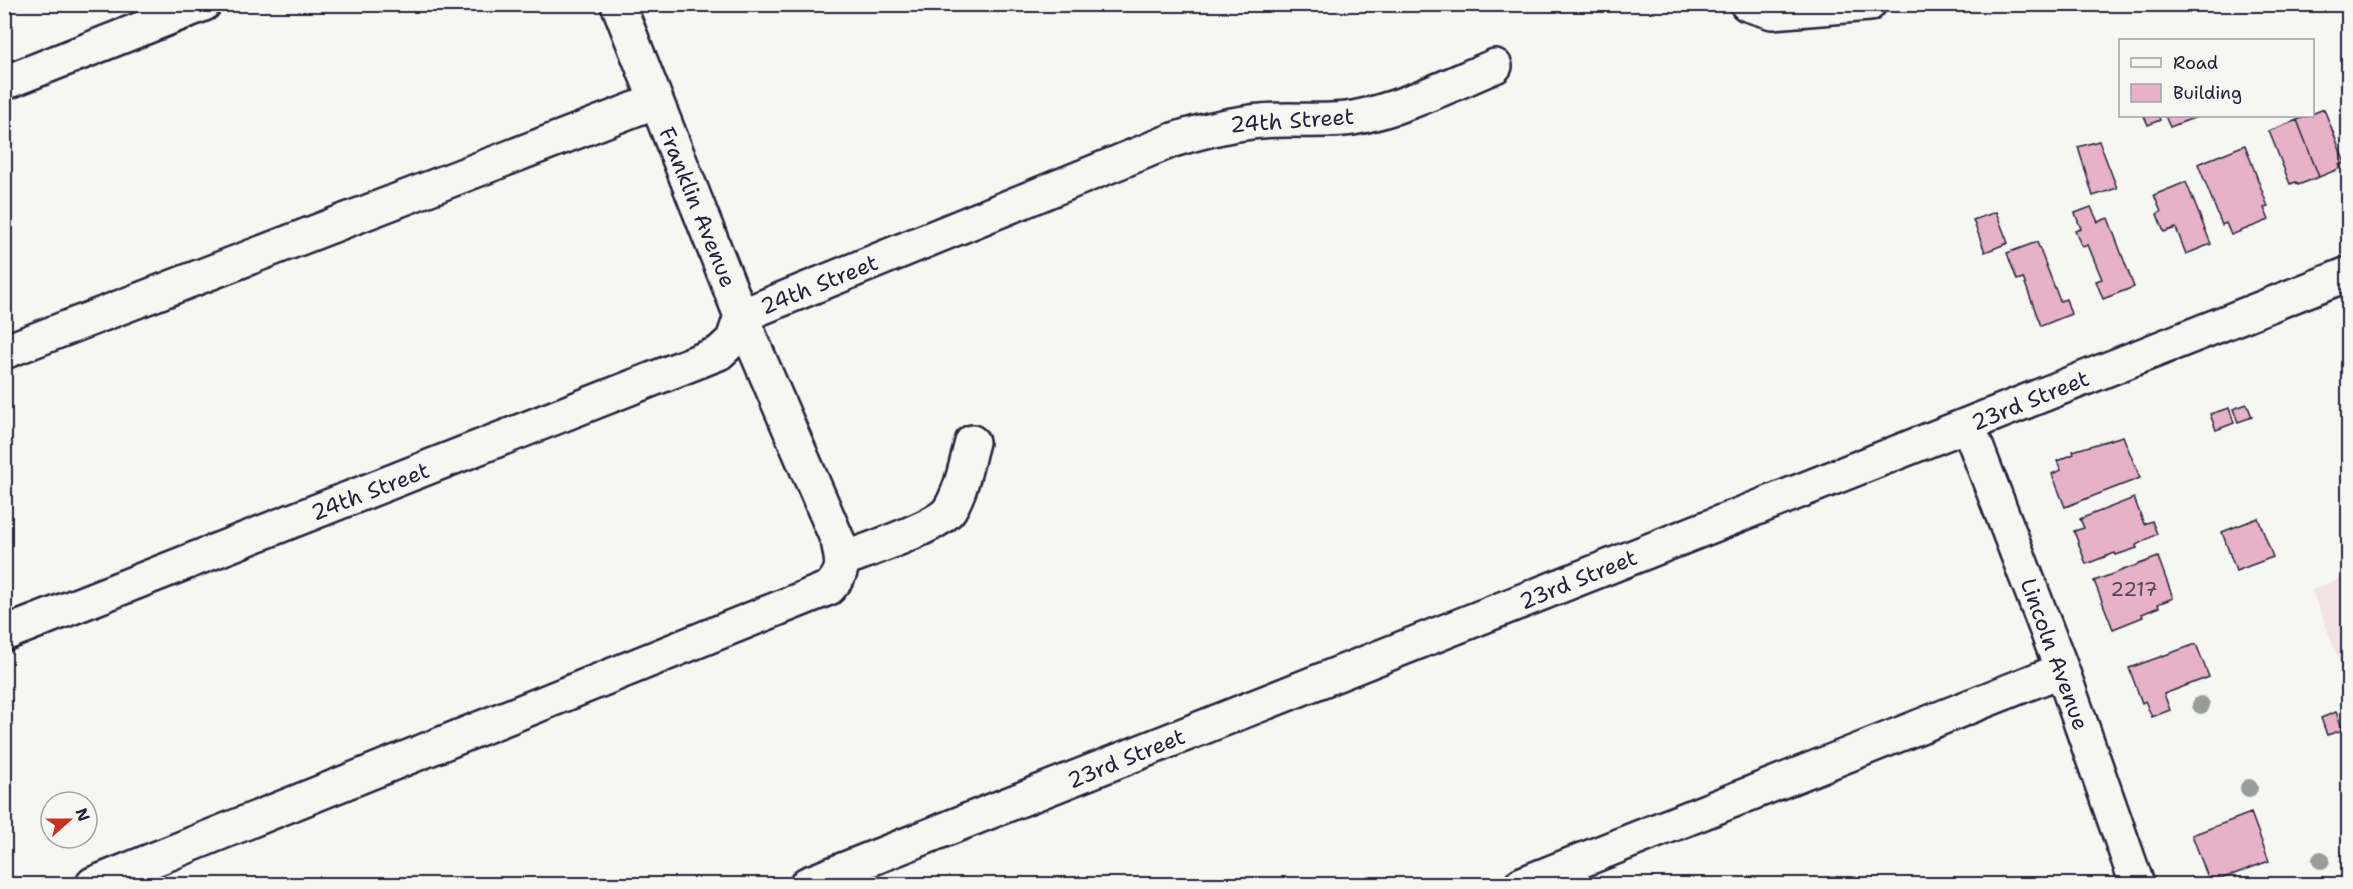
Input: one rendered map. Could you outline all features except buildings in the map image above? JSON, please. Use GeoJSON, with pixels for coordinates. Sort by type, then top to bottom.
{"type":"FeatureCollection","features":[{"type":"Feature","properties":{"kind":"street"},"geometry":{"type":"LineString","coordinates":[[4,83],[204,4]]}},
{"type":"Feature","properties":{"kind":"street","name":"Franklin Avenue"},"geometry":{"type":"LineString","coordinates":[[618,4],[741,316],[840,551]]}},
{"type":"Feature","properties":{"kind":"street"},"geometry":{"type":"LineString","coordinates":[[1747,4],[1772,12],[1869,4]]}},
{"type":"Feature","properties":{"kind":"street","name":"24th Street"},"geometry":{"type":"LineString","coordinates":[[4,634],[719,353],[733,340],[741,316],[1173,140],[1219,126],[1263,120],[1311,122],[1353,118],[1400,105],[1495,66]]}},
{"type":"Feature","properties":{"kind":"street"},"geometry":{"type":"LineString","coordinates":[[4,352],[656,101]]}},
{"type":"Feature","properties":{"kind":"street","name":"23rd Street"},"geometry":{"type":"LineString","coordinates":[[807,885],[2349,274]]}},
{"type":"Feature","properties":{"kind":"street","name":"Lincoln Avenue"},"geometry":{"type":"LineString","coordinates":[[1968,425],[2062,670],[2137,885]]}},
{"type":"Feature","properties":{"kind":"street"},"geometry":{"type":"LineString","coordinates":[[93,885],[829,588],[841,575],[840,551],[925,527],[949,511],[960,485],[972,442]]}},
{"type":"Feature","properties":{"kind":"street"},"geometry":{"type":"LineString","coordinates":[[1522,885],[2062,670]]}},
{"type":"Feature","properties":{"kind":"shaded area"},"geometry":{"type":"Polygon","coordinates":[[[2348,576],[2348,684],[2312,590],[2348,576]]]}}]}
